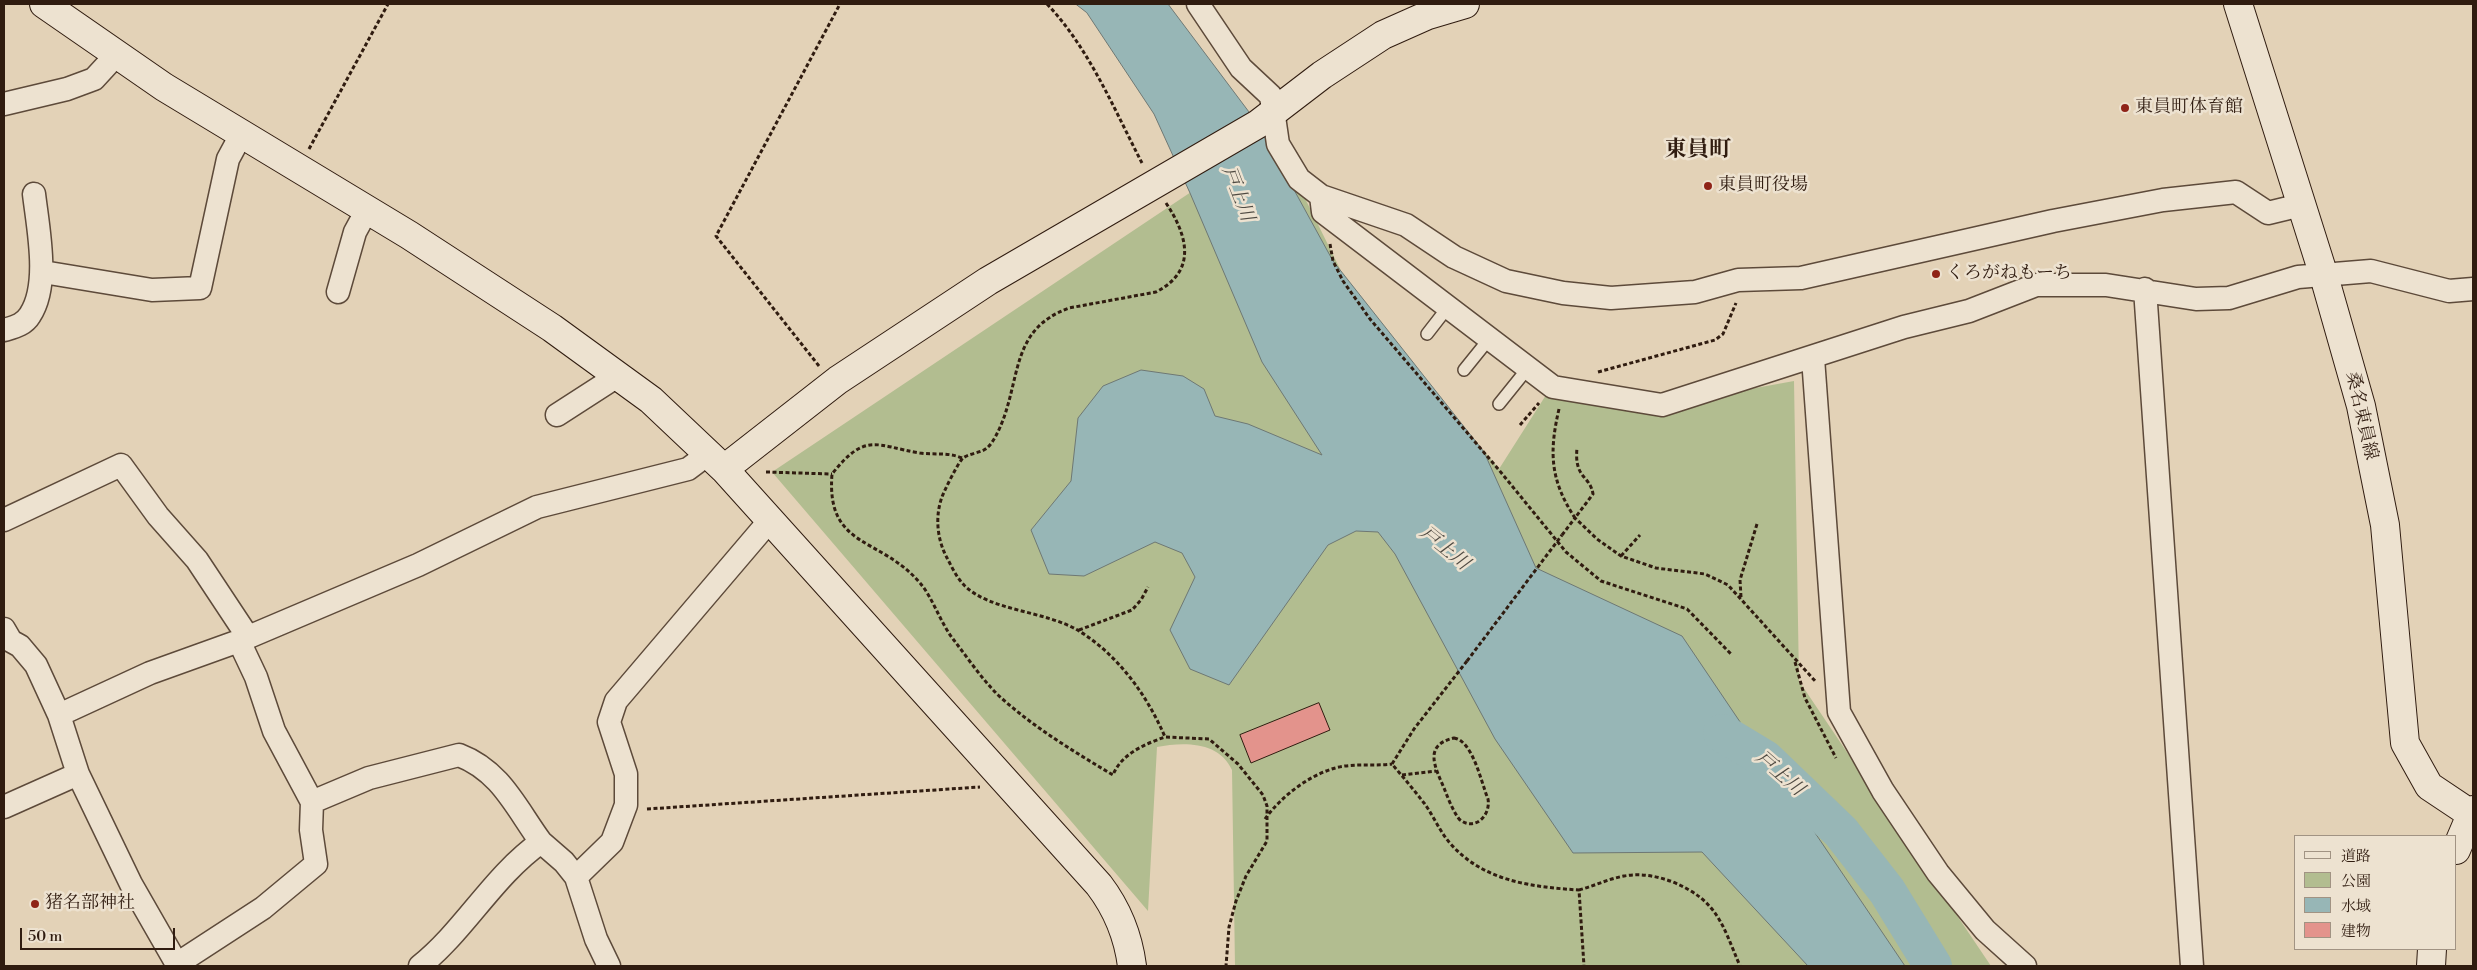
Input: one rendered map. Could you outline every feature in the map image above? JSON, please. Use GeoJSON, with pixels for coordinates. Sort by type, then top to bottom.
{"type":"FeatureCollection","features":[{"type":"Feature","properties":{"kind":"street"},"geometry":{"type":"LineString","coordinates":[[44,4],[164,87],[495,290],[619,375],[651,400],[716,462],[771,519],[1110,900],[1125,932],[1132,966]]}},
{"type":"Feature","properties":{"kind":"street"},"geometry":{"type":"LineString","coordinates":[[1198,4],[1241,68],[1271,96],[1266,119],[1278,144],[1299,179],[1322,204],[1448,307],[1553,387],[1662,405],[1904,328],[1969,311],[2036,285],[2106,285],[2144,289],[2196,299],[2229,298],[2298,277],[2371,271],[2449,291],[2473,289]]}},
{"type":"Feature","properties":{"kind":"street"},"geometry":{"type":"LineString","coordinates":[[59,715],[150,673],[243,639],[418,565],[537,507],[716,462],[988,280],[1266,119],[1322,75],[1384,35],[1428,15],[1465,4]]}},
{"type":"Feature","properties":{"kind":"street","name":"桑名東員線"},"geometry":{"type":"LineString","coordinates":[[2238,4],[2324,276],[2361,406],[2385,525],[2405,743],[2429,786],[2472,812],[2457,848]]}},
{"type":"Feature","properties":{"kind":"street"},"geometry":{"type":"LineString","coordinates":[[4,104],[67,89],[94,79],[117,54]]}},
{"type":"Feature","properties":{"kind":"street"},"geometry":{"type":"LineString","coordinates":[[42,272],[152,290],[200,288],[228,159],[241,135]]}},
{"type":"Feature","properties":{"kind":"street"},"geometry":{"type":"LineString","coordinates":[[1322,204],[1406,225],[1454,257],[1506,280],[1563,293],[1611,298],[1694,292],[1738,280],[1801,278],[2053,221],[2163,200],[2236,192],[2268,213],[2301,206]]}},
{"type":"Feature","properties":{"kind":"street"},"geometry":{"type":"LineString","coordinates":[[4,330],[20,325],[30,315],[42,272],[34,194]]}},
{"type":"Feature","properties":{"kind":"street"},"geometry":{"type":"LineString","coordinates":[[338,292],[355,232],[367,210]]}},
{"type":"Feature","properties":{"kind":"street"},"geometry":{"type":"LineString","coordinates":[[2144,289],[2192,966]]}},
{"type":"Feature","properties":{"kind":"street"},"geometry":{"type":"LineString","coordinates":[[1812,358],[1839,712],[1883,791],[1938,873],[1985,930],[2025,966]]}},
{"type":"Feature","properties":{"kind":"street"},"geometry":{"type":"LineString","coordinates":[[557,415],[619,375]]}},
{"type":"Feature","properties":{"kind":"street"},"geometry":{"type":"LineString","coordinates":[[4,520],[121,465],[158,516],[196,560],[243,639],[274,731],[312,802],[312,830],[316,864],[263,908],[178,965],[131,884],[78,774],[59,715],[36,665],[20,646],[11,641],[4,629]]}},
{"type":"Feature","properties":{"kind":"street"},"geometry":{"type":"LineString","coordinates":[[576,877],[612,842],[626,805],[626,774],[609,722],[616,701],[771,519]]}},
{"type":"Feature","properties":{"kind":"street"},"geometry":{"type":"LineString","coordinates":[[312,802],[369,778],[459,755],[470,759],[497,778],[541,842],[564,862],[576,877],[596,938],[609,966]]}},
{"type":"Feature","properties":{"kind":"street"},"geometry":{"type":"LineString","coordinates":[[4,807],[78,774]]}},
{"type":"Feature","properties":{"kind":"street"},"geometry":{"type":"LineString","coordinates":[[420,966],[449,940],[484,896],[522,856],[541,842]]}},
{"type":"Feature","properties":{"kind":"street"},"geometry":{"type":"LineString","coordinates":[[2431,966],[2432,950]]}},
{"type":"Feature","properties":{"kind":"lane"},"geometry":{"type":"LineString","coordinates":[[1427,334],[1448,307]]}},
{"type":"Feature","properties":{"kind":"lane"},"geometry":{"type":"LineString","coordinates":[[1464,370],[1489,338]]}},
{"type":"Feature","properties":{"kind":"lane"},"geometry":{"type":"LineString","coordinates":[[1499,404],[1528,368]]}},
{"type":"Feature","properties":{"kind":"path"},"geometry":{"type":"LineString","coordinates":[[298,169],[388,4]]}},
{"type":"Feature","properties":{"kind":"path"},"geometry":{"type":"LineString","coordinates":[[833,384],[716,236],[840,4]]}},
{"type":"Feature","properties":{"kind":"path"},"geometry":{"type":"LineString","coordinates":[[1046,4],[1064,21],[1082,48],[1160,181],[1178,221],[1185,252],[1179,276],[1168,286],[1156,292],[1069,308],[1056,313],[1040,323],[1032,332],[1019,358],[1005,414],[998,432],[987,448],[962,458],[947,485],[938,512],[940,545],[953,570],[964,584],[997,603],[1064,623],[1079,631],[1104,650],[1128,675],[1158,722],[1165,738]]}},
{"type":"Feature","properties":{"kind":"path"},"geometry":{"type":"LineString","coordinates":[[1322,204],[1333,261],[1348,289],[1370,319],[1500,470],[1566,552],[1601,581],[1687,609],[1730,654]]}},
{"type":"Feature","properties":{"kind":"path"},"geometry":{"type":"LineString","coordinates":[[1520,424],[1540,402]]}},
{"type":"Feature","properties":{"kind":"path"},"geometry":{"type":"LineString","coordinates":[[962,458],[949,453],[930,454],[885,444],[865,446],[851,453],[832,474],[832,508],[841,525],[848,533],[886,553],[921,584],[945,628],[997,694],[1027,719],[1114,775],[1124,760],[1142,745],[1165,738],[1209,739],[1238,764],[1263,795],[1267,806],[1265,820],[1267,841],[1246,876],[1236,902],[1229,927],[1226,966]]}},
{"type":"Feature","properties":{"kind":"path"},"geometry":{"type":"LineString","coordinates":[[1392,764],[1414,729],[1593,494],[1592,487],[1578,469],[1577,448]]}},
{"type":"Feature","properties":{"kind":"path"},"geometry":{"type":"LineString","coordinates":[[766,472],[832,474]]}},
{"type":"Feature","properties":{"kind":"path"},"geometry":{"type":"LineString","coordinates":[[1575,518],[1597,539],[1621,556],[1656,568],[1705,574],[1728,585],[1741,597],[1795,661],[1838,706]]}},
{"type":"Feature","properties":{"kind":"path"},"geometry":{"type":"LineString","coordinates":[[1741,597],[1740,580],[1743,566],[1757,524]]}},
{"type":"Feature","properties":{"kind":"path"},"geometry":{"type":"LineString","coordinates":[[1621,556],[1640,535]]}},
{"type":"Feature","properties":{"kind":"path"},"geometry":{"type":"LineString","coordinates":[[1079,631],[1132,610],[1141,600],[1148,587]]}},
{"type":"Feature","properties":{"kind":"path"},"geometry":{"type":"LineString","coordinates":[[1795,661],[1804,698],[1836,758]]}},
{"type":"Feature","properties":{"kind":"path"},"geometry":{"type":"LineString","coordinates":[[1454,738],[1469,748],[1488,799],[1488,810],[1481,820],[1470,824],[1459,819],[1436,770],[1433,757],[1436,748],[1441,743],[1454,738]]}},
{"type":"Feature","properties":{"kind":"path"},"geometry":{"type":"LineString","coordinates":[[1392,764],[1426,804],[1435,823],[1450,843],[1478,866],[1495,875],[1537,888],[1579,890],[1612,879],[1652,875],[1690,890],[1712,908],[1720,920],[1740,966]]}},
{"type":"Feature","properties":{"kind":"path"},"geometry":{"type":"LineString","coordinates":[[1265,820],[1282,799],[1327,772],[1343,766],[1392,764]]}},
{"type":"Feature","properties":{"kind":"path"},"geometry":{"type":"LineString","coordinates":[[1401,775],[1436,770]]}},
{"type":"Feature","properties":{"kind":"path"},"geometry":{"type":"LineString","coordinates":[[626,805],[648,809],[990,786],[1005,780]]}},
{"type":"Feature","properties":{"kind":"path"},"geometry":{"type":"LineString","coordinates":[[1579,890],[1584,966]]}},
{"type":"Feature","properties":{"kind":"green space"},"geometry":{"type":"Polygon","coordinates":[[[1278,144],[1354,297],[1499,469],[1546,395],[1662,405],[1794,381],[1799,681],[1991,966],[1235,966],[1232,770],[1226,760],[1218,753],[1209,749],[1189,744],[1157,747],[1148,911],[772,472],[1206,182],[1278,144]]]}},
{"type":"Feature","properties":{"kind":"water"},"geometry":{"type":"Polygon","coordinates":[[[1076,4],[1168,4],[1258,124],[1333,261],[1484,452],[1536,568],[1682,636],[1905,966],[1808,966],[1702,852],[1573,853],[1495,739],[1395,554],[1378,532],[1356,531],[1328,545],[1229,685],[1190,669],[1170,630],[1195,577],[1182,553],[1155,542],[1084,576],[1049,574],[1031,530],[1071,481],[1078,418],[1103,386],[1141,370],[1183,376],[1204,389],[1215,416],[1248,424],[1322,455],[1262,362],[1154,114],[1087,13],[1076,4]]]}},
{"type":"Feature","properties":{"kind":"building"},"geometry":{"type":"Polygon","coordinates":[[[1319,703],[1330,730],[1251,763],[1240,735],[1319,703]]]}},
{"type":"Feature","properties":{"kind":"waterway","name":"戸上川"},"geometry":{"type":"LineString","coordinates":[[1722,733],[1765,759],[1841,832],[1887,891],[1933,966]]}},
{"type":"Feature","properties":{"kind":"place","name":"東員町体育館"},"geometry":{"type":"Point","coordinates":[2125,108]}},
{"type":"Feature","properties":{"kind":"place","name":"東員町役場"},"geometry":{"type":"Point","coordinates":[1708,186]}},
{"type":"Feature","properties":{"kind":"place","name":"くろがねもーち"},"geometry":{"type":"Point","coordinates":[1936,274]}},
{"type":"Feature","properties":{"kind":"place","name":"猪名部神社"},"geometry":{"type":"Point","coordinates":[35,904]}},
{"type":"Feature","properties":{"kind":"district","name":"東員町"},"geometry":{"type":"Point","coordinates":[1698,151]}}]}
